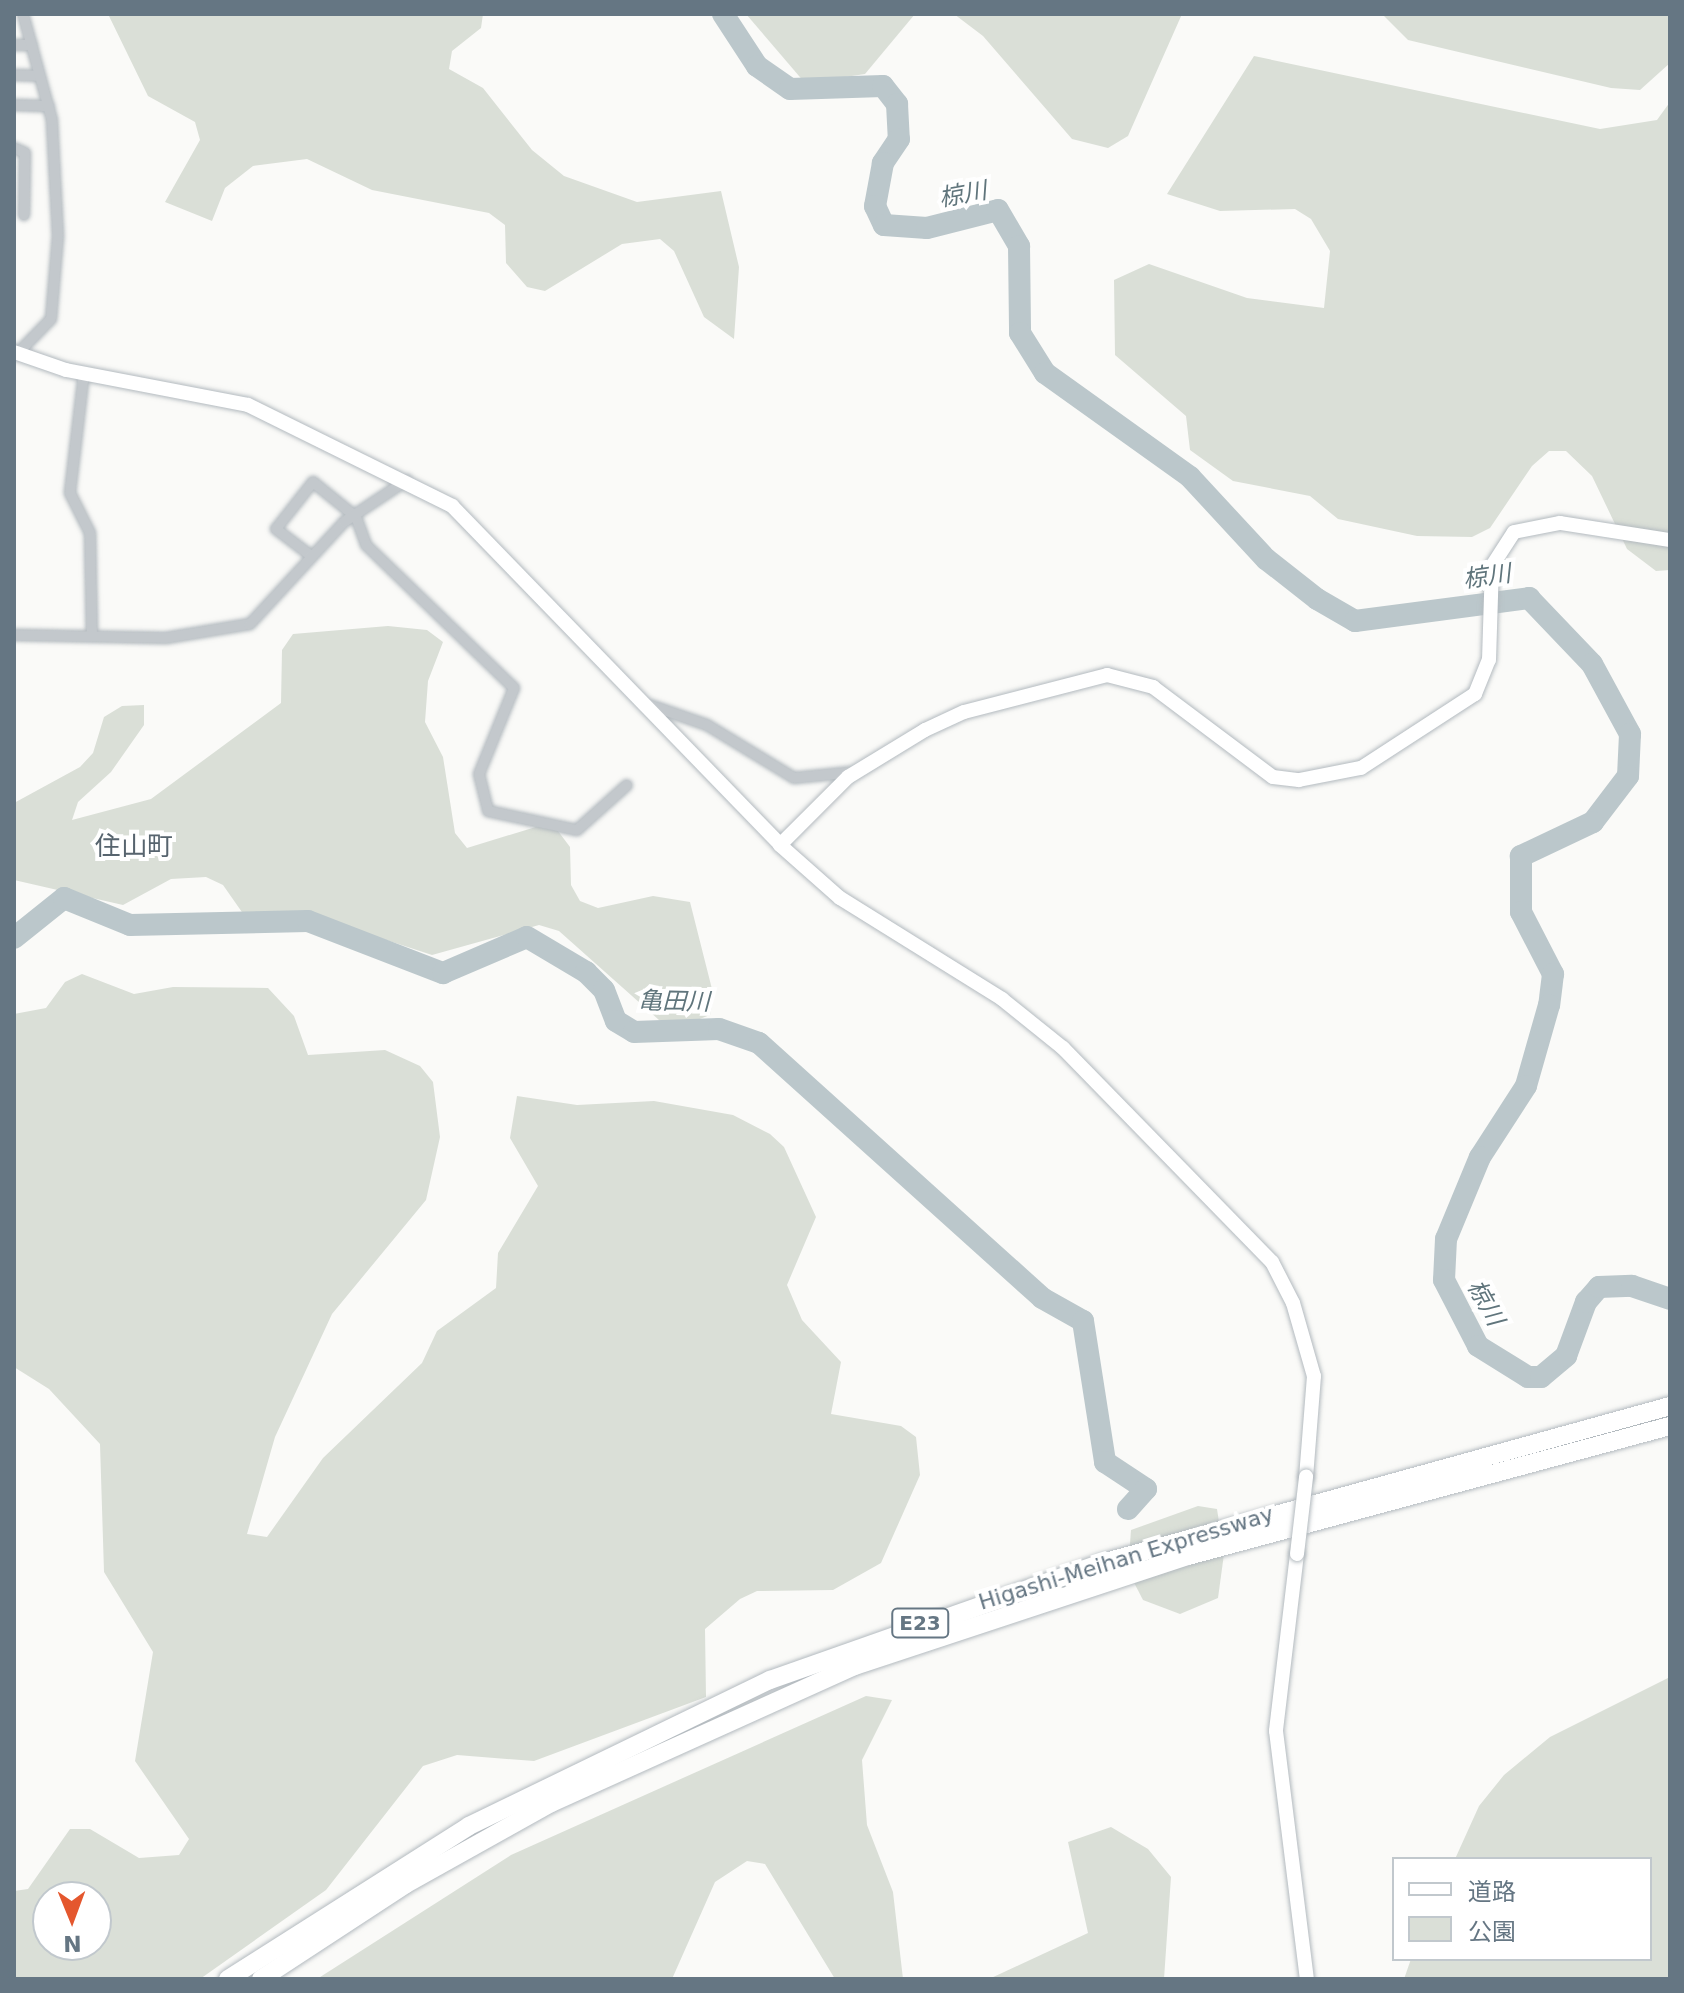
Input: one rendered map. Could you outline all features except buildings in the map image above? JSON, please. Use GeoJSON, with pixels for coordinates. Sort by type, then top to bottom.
{"type":"FeatureCollection","features":[{"type":"Feature","properties":{"kind":"highway","name":"Higashi-Meihan Expressway"},"geometry":{"type":"LineString","coordinates":[[228,1979],[469,1826],[770,1680],[1102,1563],[1670,1406]]}},
{"type":"Feature","properties":{"kind":"highway","name":"Higashi-Meihan Expressway"},"geometry":{"type":"LineString","coordinates":[[261,1979],[406,1884],[551,1803],[855,1666],[1188,1556],[1670,1426]]}},
{"type":"Feature","properties":{"kind":"street"},"geometry":{"type":"LineString","coordinates":[[20,15],[49,106],[55,283],[51,319],[16,352],[84,373],[248,405],[408,479],[462,515],[780,845],[840,898],[1002,999],[1063,1048],[1272,1262],[1293,1303],[1314,1376],[1306,1477],[1276,1731],[1307,1979]]}},
{"type":"Feature","properties":{"kind":"street"},"geometry":{"type":"LineString","coordinates":[[14,45],[32,45]]}},
{"type":"Feature","properties":{"kind":"street"},"geometry":{"type":"LineString","coordinates":[[14,75],[37,76]]}},
{"type":"Feature","properties":{"kind":"street"},"geometry":{"type":"LineString","coordinates":[[14,105],[49,106]]}},
{"type":"Feature","properties":{"kind":"street"},"geometry":{"type":"LineString","coordinates":[[14,148],[25,153],[24,215]]}},
{"type":"Feature","properties":{"kind":"street"},"geometry":{"type":"LineString","coordinates":[[84,373],[70,493],[91,539],[92,633]]}},
{"type":"Feature","properties":{"kind":"street"},"geometry":{"type":"LineString","coordinates":[[14,635],[92,633],[166,638],[250,624],[310,555],[408,479]]}},
{"type":"Feature","properties":{"kind":"street"},"geometry":{"type":"LineString","coordinates":[[310,555],[276,529],[313,482],[356,517],[366,545],[514,688],[479,774],[488,811],[577,830],[627,785]]}},
{"type":"Feature","properties":{"kind":"street"},"geometry":{"type":"LineString","coordinates":[[780,845],[855,772],[964,712],[1107,675],[1153,687],[1273,777],[1341,774],[1361,768],[1475,694],[1489,660],[1492,580],[1501,544],[1531,523],[1670,540]]}},
{"type":"Feature","properties":{"kind":"street"},"geometry":{"type":"LineString","coordinates":[[640,702],[707,725],[794,778],[855,772]]}},
{"type":"Feature","properties":{"kind":"green space"},"geometry":{"type":"Polygon","coordinates":[[[108,14],[483,14],[481,28],[452,51],[449,69],[483,88],[532,150],[564,176],[637,202],[721,191],[739,267],[734,339],[704,317],[674,251],[660,239],[622,244],[545,291],[527,287],[506,263],[505,225],[489,213],[372,190],[307,159],[253,166],[225,188],[212,221],[165,202],[200,140],[195,122],[148,96],[108,14]]]}},
{"type":"Feature","properties":{"kind":"green space"},"geometry":{"type":"Polygon","coordinates":[[[746,14],[915,14],[865,74],[805,83],[746,14]]]}},
{"type":"Feature","properties":{"kind":"green space"},"geometry":{"type":"Polygon","coordinates":[[[954,14],[1182,14],[1128,136],[1108,148],[1072,139],[983,36],[954,14]]]}},
{"type":"Feature","properties":{"kind":"green space"},"geometry":{"type":"Polygon","coordinates":[[[1382,14],[1670,14],[1670,63],[1640,90],[1611,88],[1408,40],[1382,14]]]}},
{"type":"Feature","properties":{"kind":"green space"},"geometry":{"type":"Polygon","coordinates":[[[1254,56],[1600,129],[1657,120],[1670,102],[1670,570],[1656,571],[1627,549],[1592,476],[1566,451],[1549,451],[1532,466],[1490,528],[1472,537],[1417,536],[1338,519],[1310,496],[1233,481],[1190,450],[1186,416],[1115,355],[1114,280],[1149,264],[1247,298],[1324,308],[1330,251],[1311,219],[1295,209],[1220,211],[1167,194],[1254,56]]]}},
{"type":"Feature","properties":{"kind":"green space"},"geometry":{"type":"Polygon","coordinates":[[[388,626],[427,630],[443,642],[428,681],[425,722],[443,757],[455,833],[467,848],[539,826],[558,831],[570,847],[571,885],[580,901],[598,908],[653,896],[690,902],[714,997],[710,1015],[679,1027],[659,1020],[559,931],[539,925],[432,955],[304,913],[244,915],[223,885],[206,877],[171,879],[123,905],[14,880],[14,803],[80,767],[93,753],[104,717],[122,706],[144,705],[144,725],[111,772],[78,802],[72,820],[151,799],[281,703],[282,650],[293,634],[388,626]]]}},
{"type":"Feature","properties":{"kind":"green space"},"geometry":{"type":"Polygon","coordinates":[[[82,974],[134,994],[173,987],[268,988],[294,1016],[308,1055],[385,1050],[420,1066],[433,1082],[440,1137],[426,1200],[332,1314],[275,1437],[247,1534],[267,1537],[323,1458],[422,1363],[437,1331],[496,1288],[498,1253],[538,1186],[510,1138],[517,1096],[577,1105],[654,1101],[733,1115],[770,1134],[784,1147],[816,1217],[787,1285],[802,1320],[841,1362],[831,1414],[901,1426],[916,1437],[920,1475],[881,1563],[833,1590],[757,1591],[740,1599],[705,1629],[706,1697],[534,1761],[457,1755],[423,1766],[326,1890],[200,1979],[14,1979],[14,1891],[28,1889],[32,1883],[32,1961],[112,1961],[112,1881],[34,1881],[70,1829],[90,1829],[139,1858],[179,1855],[189,1839],[135,1761],[153,1652],[104,1572],[100,1444],[49,1389],[14,1367],[14,1014],[46,1008],[65,982],[82,974]]]}},
{"type":"Feature","properties":{"kind":"green space"},"geometry":{"type":"Polygon","coordinates":[[[1198,1506],[1217,1509],[1224,1554],[1218,1598],[1180,1614],[1143,1600],[1128,1571],[1131,1530],[1198,1506]]]}},
{"type":"Feature","properties":{"kind":"green space"},"geometry":{"type":"Polygon","coordinates":[[[1670,1677],[1670,1979],[1404,1979],[1410,1961],[1652,1961],[1652,1857],[1456,1857],[1479,1806],[1504,1775],[1550,1737],[1670,1677]]]}},
{"type":"Feature","properties":{"kind":"green space"},"geometry":{"type":"Polygon","coordinates":[[[866,1696],[892,1700],[862,1760],[867,1825],[893,1892],[903,1979],[835,1979],[765,1864],[747,1861],[715,1882],[672,1979],[317,1979],[511,1855],[866,1696]]]}},
{"type":"Feature","properties":{"kind":"green space"},"geometry":{"type":"Polygon","coordinates":[[[1111,1827],[1148,1849],[1171,1877],[1164,1979],[989,1979],[1088,1933],[1068,1842],[1111,1827]]]}},
{"type":"Feature","properties":{"kind":"waterway","name":"椋川"},"geometry":{"type":"LineString","coordinates":[[723,14],[757,66],[790,89],[883,86],[897,104],[899,139],[883,163],[875,206],[884,225],[927,228],[998,210],[1019,246],[1020,333],[1045,373],[1190,477],[1266,559],[1317,599],[1355,621],[1529,598],[1592,664],[1630,734],[1628,776],[1593,822],[1521,856],[1521,912],[1553,974],[1549,1005],[1526,1086],[1480,1157],[1446,1239],[1444,1280],[1478,1346],[1528,1377],[1541,1377],[1566,1356],[1586,1302],[1599,1287],[1632,1286],[1670,1299]]}},
{"type":"Feature","properties":{"kind":"waterway","name":"亀田川"},"geometry":{"type":"LineString","coordinates":[[14,938],[64,898],[130,925],[308,921],[443,973],[527,937],[586,972],[604,990],[616,1021],[634,1032],[719,1029],[759,1043],[1042,1298],[1083,1321],[1105,1462],[1146,1489],[1128,1509]]}},
{"type":"Feature","properties":{"kind":"district","name":"住山町"},"geometry":{"type":"Point","coordinates":[134,847]}}]}
